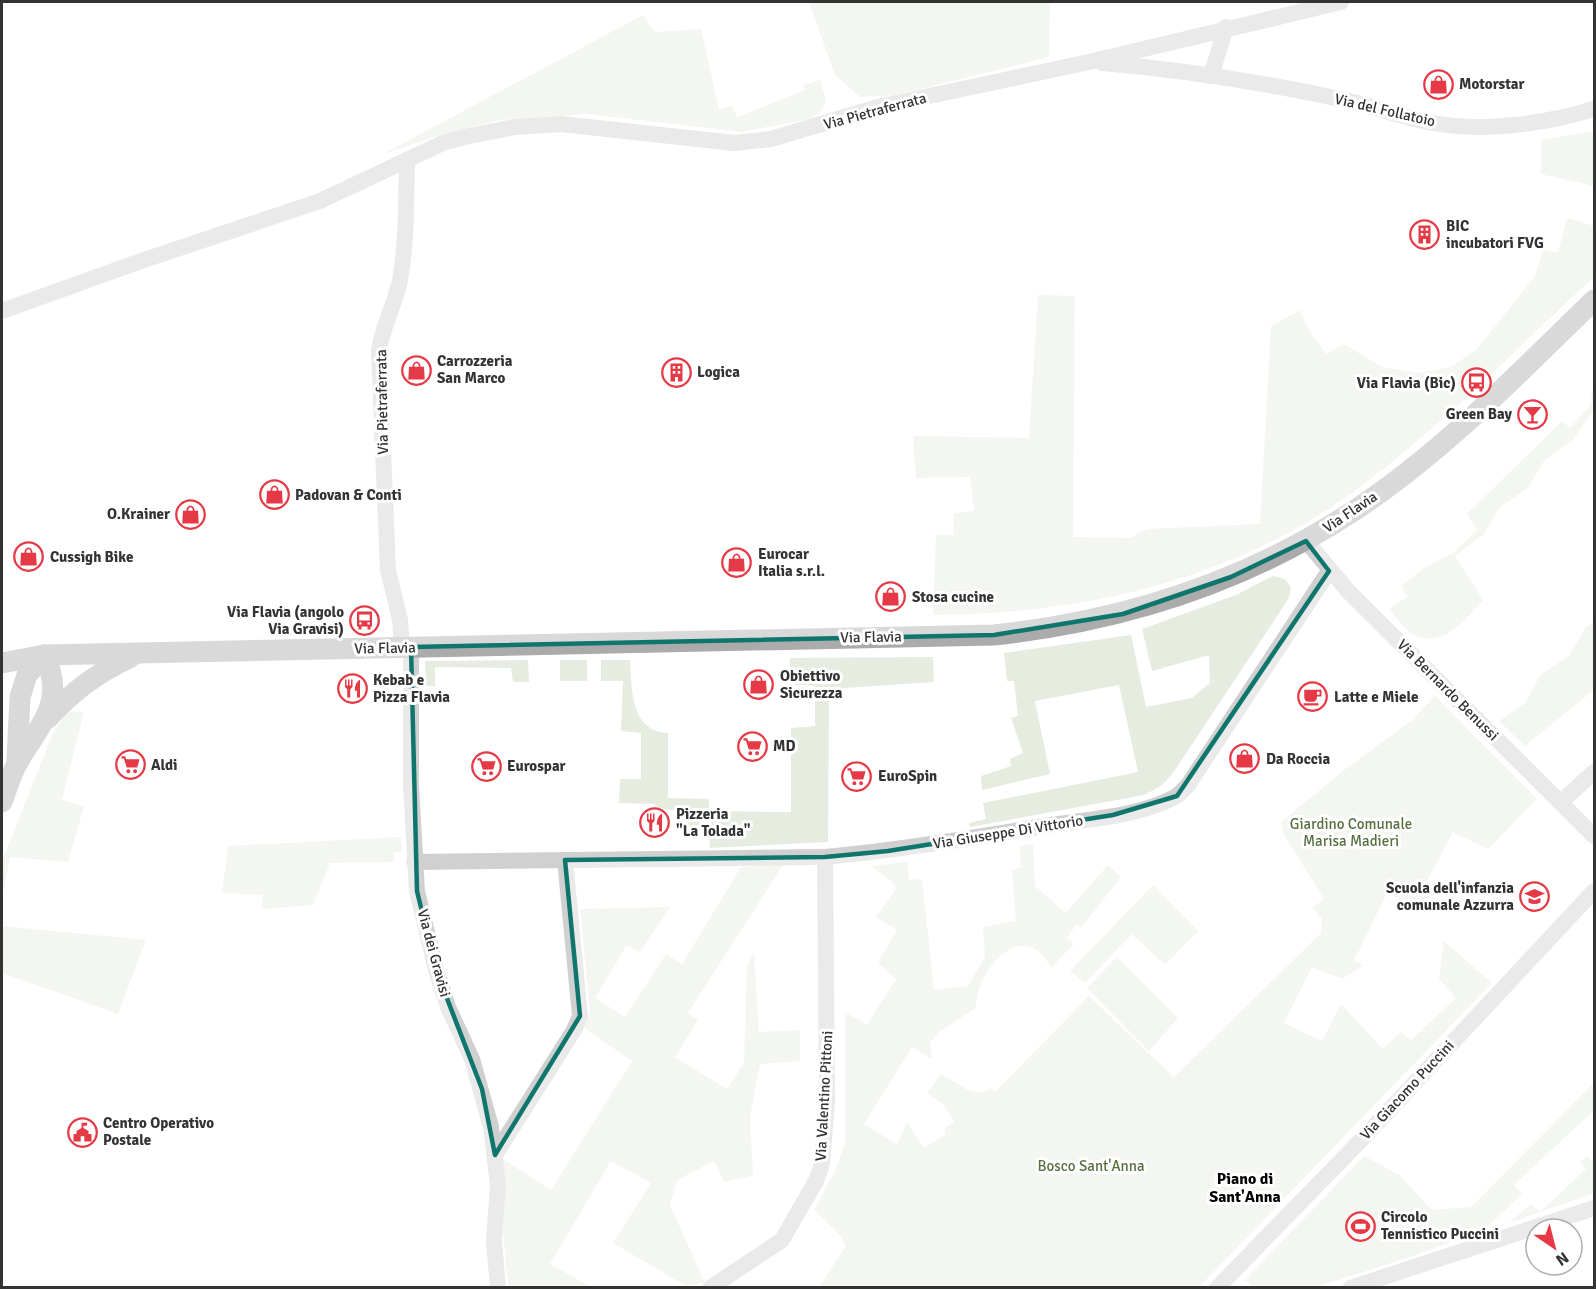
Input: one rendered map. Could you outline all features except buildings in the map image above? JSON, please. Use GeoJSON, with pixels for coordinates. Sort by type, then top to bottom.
{"type":"FeatureCollection","features":[{"type":"Feature","properties":{"kind":"main road","name":"Via Flavia"},"geometry":{"type":"LineString","coordinates":[[2,650],[44,655],[994,635],[1043,629],[1123,614],[1231,577],[1306,541],[1357,509],[1409,470],[1594,300]]}},
{"type":"Feature","properties":{"kind":"main road"},"geometry":{"type":"LineString","coordinates":[[43,722],[75,689],[102,671],[140,653]]}},
{"type":"Feature","properties":{"kind":"main road","name":"Via Flavia"},"geometry":{"type":"LineString","coordinates":[[2,663],[44,655]]}},
{"type":"Feature","properties":{"kind":"main road"},"geometry":{"type":"LineString","coordinates":[[2,802],[17,764],[43,722],[52,699],[54,675],[44,655],[27,675],[20,697],[17,764]]}},
{"type":"Feature","properties":{"kind":"main road"},"geometry":{"type":"LineString","coordinates":[[2,697],[20,720]]}},
{"type":"Feature","properties":{"kind":"street","name":"Via Pietraferrata"},"geometry":{"type":"LineString","coordinates":[[2,311],[141,261],[320,201],[445,142],[469,136],[515,127],[550,125],[734,143],[771,139],[878,108],[1089,62],[1226,27],[1341,2]]}},
{"type":"Feature","properties":{"kind":"street"},"geometry":{"type":"LineString","coordinates":[[1211,76],[1226,27]]}},
{"type":"Feature","properties":{"kind":"street","name":"Via del Follatoio"},"geometry":{"type":"LineString","coordinates":[[1089,62],[1211,76],[1349,102],[1431,123],[1488,126],[1556,121],[1594,109]]}},
{"type":"Feature","properties":{"kind":"street","name":"Via Pietraferrata"},"geometry":{"type":"LineString","coordinates":[[407,160],[406,238],[395,303],[381,335],[379,351],[388,570],[407,647]]}},
{"type":"Feature","properties":{"kind":"street","name":"Via Bernardo Benussi"},"geometry":{"type":"LineString","coordinates":[[1306,541],[1329,571],[1594,836]]}},
{"type":"Feature","properties":{"kind":"street","name":"Via Giuseppe Di Vittorio"},"geometry":{"type":"LineString","coordinates":[[414,862],[825,857],[888,851],[1113,815],[1177,796],[1188,785],[1329,571]]}},
{"type":"Feature","properties":{"kind":"street","name":"Via dei Gravisi"},"geometry":{"type":"LineString","coordinates":[[407,647],[414,862],[417,891],[436,970],[448,1007],[472,1059],[482,1089],[495,1155],[498,1184],[494,1242],[498,1287]]}},
{"type":"Feature","properties":{"kind":"street"},"geometry":{"type":"LineString","coordinates":[[1561,802],[1594,772]]}},
{"type":"Feature","properties":{"kind":"street","name":"Via Valentino Pittoni"},"geometry":{"type":"LineString","coordinates":[[710,1287],[782,1240],[816,1181],[822,1164],[827,1090],[825,857]]}},
{"type":"Feature","properties":{"kind":"street"},"geometry":{"type":"LineString","coordinates":[[495,1155],[580,1017],[565,860]]}},
{"type":"Feature","properties":{"kind":"street","name":"Via Giacomo Puccini"},"geometry":{"type":"LineString","coordinates":[[1217,1287],[1365,1136],[1594,891]]}},
{"type":"Feature","properties":{"kind":"street"},"geometry":{"type":"LineString","coordinates":[[1350,1287],[1594,1208]]}},
{"type":"Feature","properties":{"kind":"highlighted area"},"geometry":{"type":"Polygon","coordinates":[[[1306,541],[1329,571],[1177,796],[1113,815],[888,851],[825,857],[565,860],[580,1016],[495,1155],[482,1089],[436,970],[417,891],[411,647],[994,635],[1123,614],[1231,577],[1306,541]]]}},
{"type":"Feature","properties":{"kind":"green space"},"geometry":{"type":"Polygon","coordinates":[[[809,2],[1050,2],[1049,57],[896,95],[860,97],[835,75],[809,2]]]}},
{"type":"Feature","properties":{"kind":"green space"},"geometry":{"type":"Polygon","coordinates":[[[643,15],[655,32],[701,29],[719,110],[732,106],[737,117],[805,90],[804,85],[820,80],[826,102],[820,112],[809,119],[742,132],[587,114],[500,120],[443,134],[381,155],[643,15]]]}},
{"type":"Feature","properties":{"kind":"green space"},"geometry":{"type":"Polygon","coordinates":[[[1594,131],[1594,186],[1541,174],[1541,140],[1594,131]]]}},
{"type":"Feature","properties":{"kind":"green space"},"geometry":{"type":"Polygon","coordinates":[[[1567,218],[1594,226],[1594,277],[1424,435],[1364,484],[1316,517],[1266,544],[1214,567],[1160,585],[1105,598],[1048,607],[991,613],[933,615],[936,535],[953,535],[954,513],[974,511],[970,477],[916,478],[913,436],[1029,438],[1038,295],[1075,296],[1073,537],[1130,538],[1147,529],[1260,524],[1271,326],[1300,310],[1306,325],[1326,354],[1344,344],[1382,367],[1419,373],[1451,367],[1477,349],[1535,276],[1543,249],[1558,253],[1567,218]]]}},
{"type":"Feature","properties":{"kind":"green space"},"geometry":{"type":"Polygon","coordinates":[[[1594,390],[1594,410],[1572,441],[1544,461],[1528,488],[1500,507],[1483,535],[1455,556],[1483,600],[1461,624],[1443,636],[1433,639],[1423,638],[1409,632],[1389,609],[1407,597],[1401,586],[1424,568],[1453,553],[1477,530],[1467,514],[1562,421],[1570,428],[1593,402],[1591,393],[1594,390]]]}},
{"type":"Feature","properties":{"kind":"green space"},"geometry":{"type":"Polygon","coordinates":[[[1273,576],[1285,579],[1291,587],[1289,598],[1173,773],[1161,786],[1144,795],[970,827],[969,823],[986,819],[983,803],[1138,772],[1119,685],[1035,701],[1050,774],[982,790],[981,776],[1011,766],[1010,759],[1023,753],[1011,718],[1018,716],[1014,681],[1007,681],[1004,653],[1131,635],[1146,707],[1192,698],[1210,683],[1209,655],[1152,671],[1142,629],[1236,595],[1273,576]]]}},
{"type":"Feature","properties":{"kind":"green space"},"geometry":{"type":"Polygon","coordinates":[[[1594,622],[1594,690],[1525,746],[1499,721],[1526,702],[1541,674],[1569,656],[1586,627],[1594,622]]]}},
{"type":"Feature","properties":{"kind":"green space"},"geometry":{"type":"Polygon","coordinates":[[[933,657],[934,682],[829,689],[828,842],[710,848],[709,831],[683,830],[682,812],[658,808],[655,804],[619,803],[620,779],[641,779],[641,733],[621,731],[623,681],[601,681],[601,660],[630,660],[633,695],[640,717],[646,725],[668,733],[668,798],[709,799],[709,811],[791,812],[791,728],[815,726],[815,686],[789,684],[790,658],[933,657]]]}},
{"type":"Feature","properties":{"kind":"green space"},"geometry":{"type":"Polygon","coordinates":[[[528,660],[529,682],[513,682],[511,668],[435,667],[435,686],[426,686],[425,661],[528,660]]]}},
{"type":"Feature","properties":{"kind":"green space"},"geometry":{"type":"Polygon","coordinates":[[[560,660],[587,660],[587,681],[560,681],[560,660]]]}},
{"type":"Feature","properties":{"kind":"green space","name":"Bosco Sant'Anna"},"geometry":{"type":"Polygon","coordinates":[[[1435,696],[1537,799],[1488,849],[1453,832],[1422,890],[1433,895],[1417,907],[1387,893],[1354,961],[1363,965],[1342,979],[1312,967],[1284,1023],[1322,1041],[1341,1004],[1383,1049],[1401,1032],[1411,1040],[1456,998],[1439,979],[1444,941],[1492,983],[1199,1287],[819,1287],[846,1246],[840,1235],[814,1210],[834,1173],[845,1144],[845,1012],[867,1025],[896,979],[878,963],[897,930],[876,917],[896,889],[892,882],[871,866],[908,862],[909,880],[922,879],[934,990],[968,986],[985,957],[983,927],[1016,921],[1012,870],[1021,867],[1020,846],[1033,844],[1035,886],[1066,913],[1108,865],[1121,877],[1081,928],[1076,925],[1067,938],[1074,944],[1051,968],[1040,953],[1028,946],[1016,947],[1004,953],[984,977],[978,993],[976,1008],[940,1031],[930,1043],[932,1059],[912,1047],[864,1124],[897,1144],[907,1123],[924,1148],[946,1134],[944,1129],[954,1122],[944,1105],[927,1093],[941,1074],[968,1090],[981,1093],[990,1088],[995,1092],[1089,996],[1174,1077],[1321,933],[1322,919],[1312,908],[1324,899],[1284,835],[1281,822],[1344,770],[1411,721],[1435,696]]]}},
{"type":"Feature","properties":{"kind":"green space"},"geometry":{"type":"Polygon","coordinates":[[[66,712],[84,712],[62,800],[84,806],[68,862],[10,857],[2,899],[2,861],[52,735],[66,712]]]}},
{"type":"Feature","properties":{"kind":"green space"},"geometry":{"type":"Polygon","coordinates":[[[401,837],[402,852],[394,852],[394,862],[330,863],[313,905],[261,909],[263,895],[222,893],[228,846],[401,837]]]}},
{"type":"Feature","properties":{"kind":"green space"},"geometry":{"type":"Polygon","coordinates":[[[783,865],[688,1013],[698,1020],[675,1057],[727,1089],[744,1063],[747,965],[754,952],[759,1032],[800,1030],[800,1061],[760,1064],[750,1117],[753,1176],[724,1182],[714,1161],[677,1180],[670,1205],[705,1283],[686,1286],[613,1243],[651,1183],[611,1161],[550,1264],[591,1287],[508,1287],[503,1229],[506,1182],[503,1159],[551,1190],[632,1061],[584,1028],[590,1012],[580,909],[670,907],[640,952],[627,945],[595,998],[625,1017],[666,954],[682,964],[741,867],[783,865]]]}},
{"type":"Feature","properties":{"kind":"green space"},"geometry":{"type":"Polygon","coordinates":[[[1153,885],[1198,931],[1165,965],[1132,934],[1085,983],[1070,971],[1153,885]]]}},
{"type":"Feature","properties":{"kind":"green space"},"geometry":{"type":"Polygon","coordinates":[[[2,926],[146,940],[118,1014],[2,973],[2,926]]]}},
{"type":"Feature","properties":{"kind":"green space"},"geometry":{"type":"Polygon","coordinates":[[[1117,957],[1178,1018],[1149,1051],[1087,988],[1117,957]]]}},
{"type":"Feature","properties":{"kind":"green space","name":"Circolo Tennistico Puccini"},"geometry":{"type":"Polygon","coordinates":[[[1594,1083],[1594,1110],[1514,1185],[1522,1194],[1485,1229],[1419,1254],[1317,1287],[1253,1287],[1245,1280],[1364,1156],[1399,1175],[1432,1210],[1471,1207],[1594,1083]]]}},
{"type":"Feature","properties":{"kind":"green space"},"geometry":{"type":"Polygon","coordinates":[[[1587,1156],[1594,1162],[1594,1193],[1509,1223],[1531,1204],[1540,1212],[1586,1169],[1580,1162],[1587,1156]]]}},
{"type":"Feature","properties":{"kind":"place","name":"Motorstar"},"geometry":{"type":"Point","coordinates":[1438,84]}},
{"type":"Feature","properties":{"kind":"place","name":"BIC incubatori FVG"},"geometry":{"type":"Point","coordinates":[1425,235]}},
{"type":"Feature","properties":{"kind":"place","name":"Carrozzeria San Marco"},"geometry":{"type":"Point","coordinates":[416,370]}},
{"type":"Feature","properties":{"kind":"place","name":"Logica"},"geometry":{"type":"Point","coordinates":[676,372]}},
{"type":"Feature","properties":{"kind":"place","name":"Via Flavia (Bic)"},"geometry":{"type":"Point","coordinates":[1477,383]}},
{"type":"Feature","properties":{"kind":"place","name":"Green Bay"},"geometry":{"type":"Point","coordinates":[1533,414]}},
{"type":"Feature","properties":{"kind":"place","name":"Padovan & Conti"},"geometry":{"type":"Point","coordinates":[274,495]}},
{"type":"Feature","properties":{"kind":"place","name":"O.Krainer"},"geometry":{"type":"Point","coordinates":[191,514]}},
{"type":"Feature","properties":{"kind":"place","name":"Cussigh Bike"},"geometry":{"type":"Point","coordinates":[29,557]}},
{"type":"Feature","properties":{"kind":"place","name":"Eurocar Italia s.r.l."},"geometry":{"type":"Point","coordinates":[737,563]}},
{"type":"Feature","properties":{"kind":"place","name":"Stosa cucine"},"geometry":{"type":"Point","coordinates":[891,597]}},
{"type":"Feature","properties":{"kind":"place","name":"Via Flavia (angolo Via Gravisi)"},"geometry":{"type":"Point","coordinates":[365,621]}},
{"type":"Feature","properties":{"kind":"place","name":"Obiettivo Sicurezza"},"geometry":{"type":"Point","coordinates":[759,685]}},
{"type":"Feature","properties":{"kind":"place","name":"Kebab e Pizza Flavia"},"geometry":{"type":"Point","coordinates":[352,689]}},
{"type":"Feature","properties":{"kind":"place","name":"Latte e Miele"},"geometry":{"type":"Point","coordinates":[1313,697]}},
{"type":"Feature","properties":{"kind":"place","name":"MD"},"geometry":{"type":"Point","coordinates":[752,746]}},
{"type":"Feature","properties":{"kind":"place","name":"Da Roccia"},"geometry":{"type":"Point","coordinates":[1245,759]}},
{"type":"Feature","properties":{"kind":"place","name":"Aldi"},"geometry":{"type":"Point","coordinates":[130,765]}},
{"type":"Feature","properties":{"kind":"place","name":"Eurospar"},"geometry":{"type":"Point","coordinates":[486,766]}},
{"type":"Feature","properties":{"kind":"place","name":"EuroSpin"},"geometry":{"type":"Point","coordinates":[857,776]}},
{"type":"Feature","properties":{"kind":"place","name":"Pizzeria \"La Tolada\""},"geometry":{"type":"Point","coordinates":[655,823]}},
{"type":"Feature","properties":{"kind":"place","name":"Scuola dell'infanzia comunale Azzurra"},"geometry":{"type":"Point","coordinates":[1535,897]}},
{"type":"Feature","properties":{"kind":"place","name":"Centro Operativo Postale"},"geometry":{"type":"Point","coordinates":[82,1132]}},
{"type":"Feature","properties":{"kind":"place","name":"Circolo Tennistico Puccini"},"geometry":{"type":"Point","coordinates":[1360,1226]}},
{"type":"Feature","properties":{"kind":"district","name":"Piano di Sant'Anna"},"geometry":{"type":"Point","coordinates":[1245,1187]}},
{"type":"Feature","properties":{"kind":"park label","name":"Giardino Comunale Marisa Madieri"},"geometry":{"type":"Point","coordinates":[1351,832]}}]}
